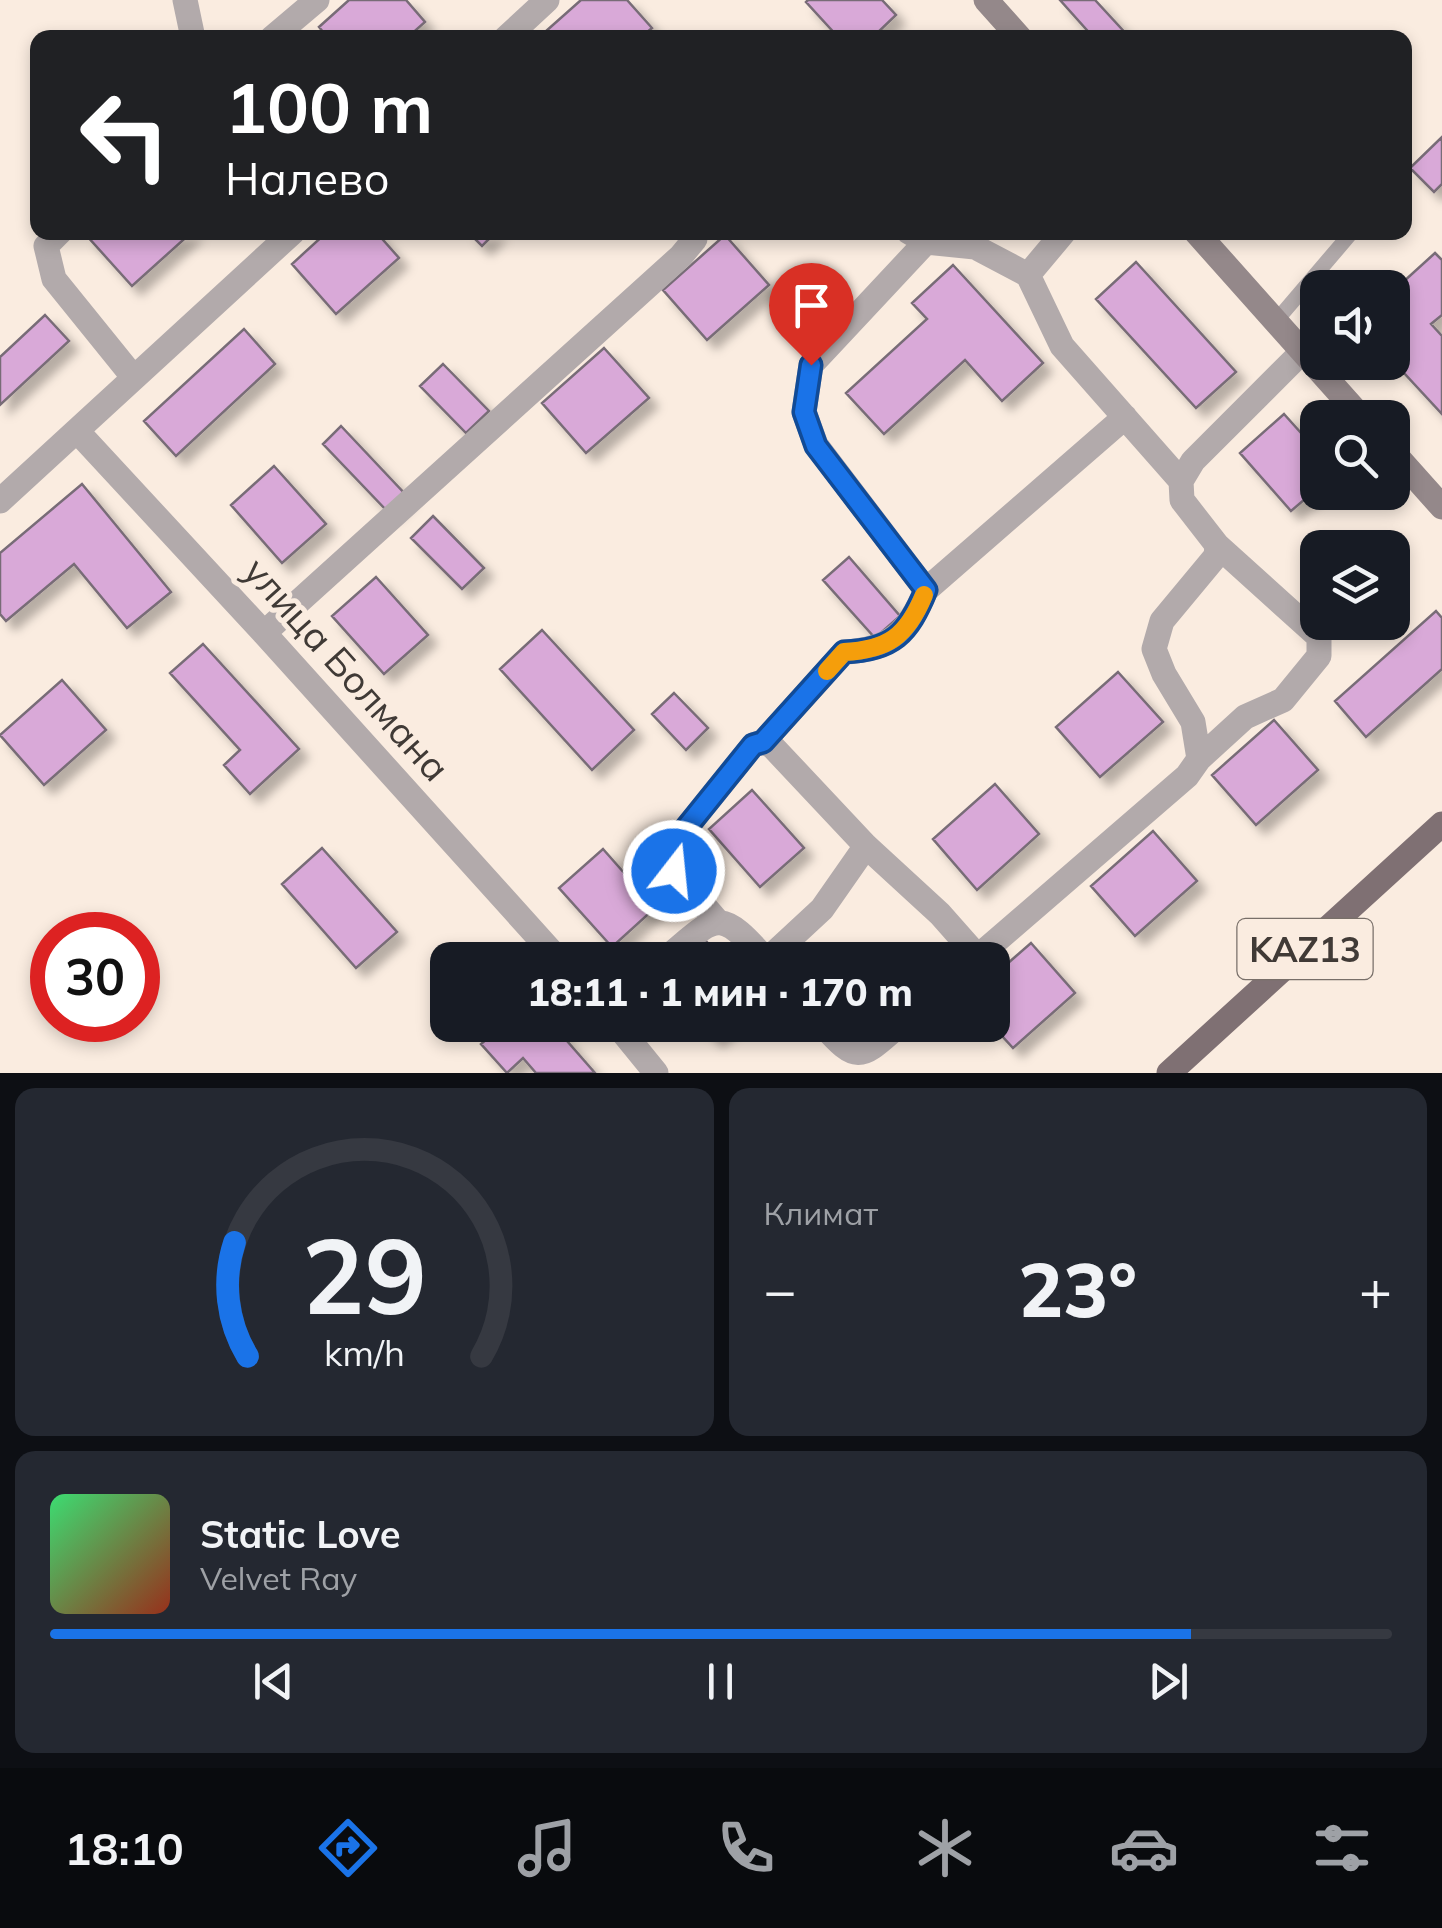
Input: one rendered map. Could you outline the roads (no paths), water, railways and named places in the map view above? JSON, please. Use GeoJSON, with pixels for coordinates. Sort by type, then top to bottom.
{"type":"FeatureCollection","features":[{"type":"Feature","properties":{"kind":"main road","name":"KAZ13"},"geometry":{"type":"LineString","coordinates":[[1168,1073],[1442,824]]}},
{"type":"Feature","properties":{"kind":"street"},"geometry":{"type":"LineString","coordinates":[[185,0],[192,30]]}},
{"type":"Feature","properties":{"kind":"street"},"geometry":{"type":"LineString","coordinates":[[281,30],[317,0]]}},
{"type":"Feature","properties":{"kind":"street"},"geometry":{"type":"LineString","coordinates":[[515,30],[547,0]]}},
{"type":"Feature","properties":{"kind":"street"},"geometry":{"type":"LineString","coordinates":[[986,0],[1013,30]]}},
{"type":"Feature","properties":{"kind":"street"},"geometry":{"type":"LineString","coordinates":[[52,240],[46,246],[54,279],[134,378]]}},
{"type":"Feature","properties":{"kind":"street"},"geometry":{"type":"LineString","coordinates":[[0,501],[284,240]]}},
{"type":"Feature","properties":{"kind":"street"},"geometry":{"type":"LineString","coordinates":[[264,633],[694,240]]}},
{"type":"Feature","properties":{"kind":"street"},"geometry":{"type":"LineString","coordinates":[[915,240],[811,365],[804,412],[816,446],[926,590]]}},
{"type":"Feature","properties":{"kind":"street"},"geometry":{"type":"LineString","coordinates":[[935,240],[975,247],[1028,275],[1062,346],[1181,481]]}},
{"type":"Feature","properties":{"kind":"street"},"geometry":{"type":"LineString","coordinates":[[1028,275],[1057,240]]}},
{"type":"Feature","properties":{"kind":"street"},"geometry":{"type":"LineString","coordinates":[[1203,240],[1300,348]]}},
{"type":"Feature","properties":{"kind":"street"},"geometry":{"type":"LineString","coordinates":[[995,942],[1187,776],[1199,759],[1245,716],[1282,700],[1319,656],[1318,637],[1217,545],[1182,500],[1181,481],[1194,461],[1300,354]]}},
{"type":"Feature","properties":{"kind":"street"},"geometry":{"type":"LineString","coordinates":[[1329,380],[1346,400]]}},
{"type":"Feature","properties":{"kind":"street"},"geometry":{"type":"LineString","coordinates":[[718,922],[674,871],[670,848],[753,745],[763,742],[844,652],[871,651],[905,631],[913,622],[926,590],[1124,417]]}},
{"type":"Feature","properties":{"kind":"street","name":"улица Болмана"},"geometry":{"type":"LineString","coordinates":[[77,431],[543,942]]}},
{"type":"Feature","properties":{"kind":"street"},"geometry":{"type":"LineString","coordinates":[[1410,472],[1442,507]]}},
{"type":"Feature","properties":{"kind":"street"},"geometry":{"type":"LineString","coordinates":[[1199,759],[1193,722],[1154,650],[1162,621],[1216,556],[1217,545]]}},
{"type":"Feature","properties":{"kind":"street"},"geometry":{"type":"LineString","coordinates":[[763,742],[772,746],[866,846],[940,914],[963,942]]}},
{"type":"Feature","properties":{"kind":"street"},"geometry":{"type":"LineString","coordinates":[[786,942],[822,909],[866,846]]}},
{"type":"Feature","properties":{"kind":"street"},"geometry":{"type":"LineString","coordinates":[[685,942],[704,926],[718,922],[737,927],[750,942]]}},
{"type":"Feature","properties":{"kind":"street"},"geometry":{"type":"LineString","coordinates":[[630,1042],[656,1073]]}},
{"type":"Feature","properties":{"kind":"street"},"geometry":{"type":"LineString","coordinates":[[838,1042],[846,1051],[859,1053],[880,1042]]}},
{"type":"Feature","properties":{"kind":"lane"},"geometry":{"type":"LineString","coordinates":[[1276,321],[1345,240]]}}]}
